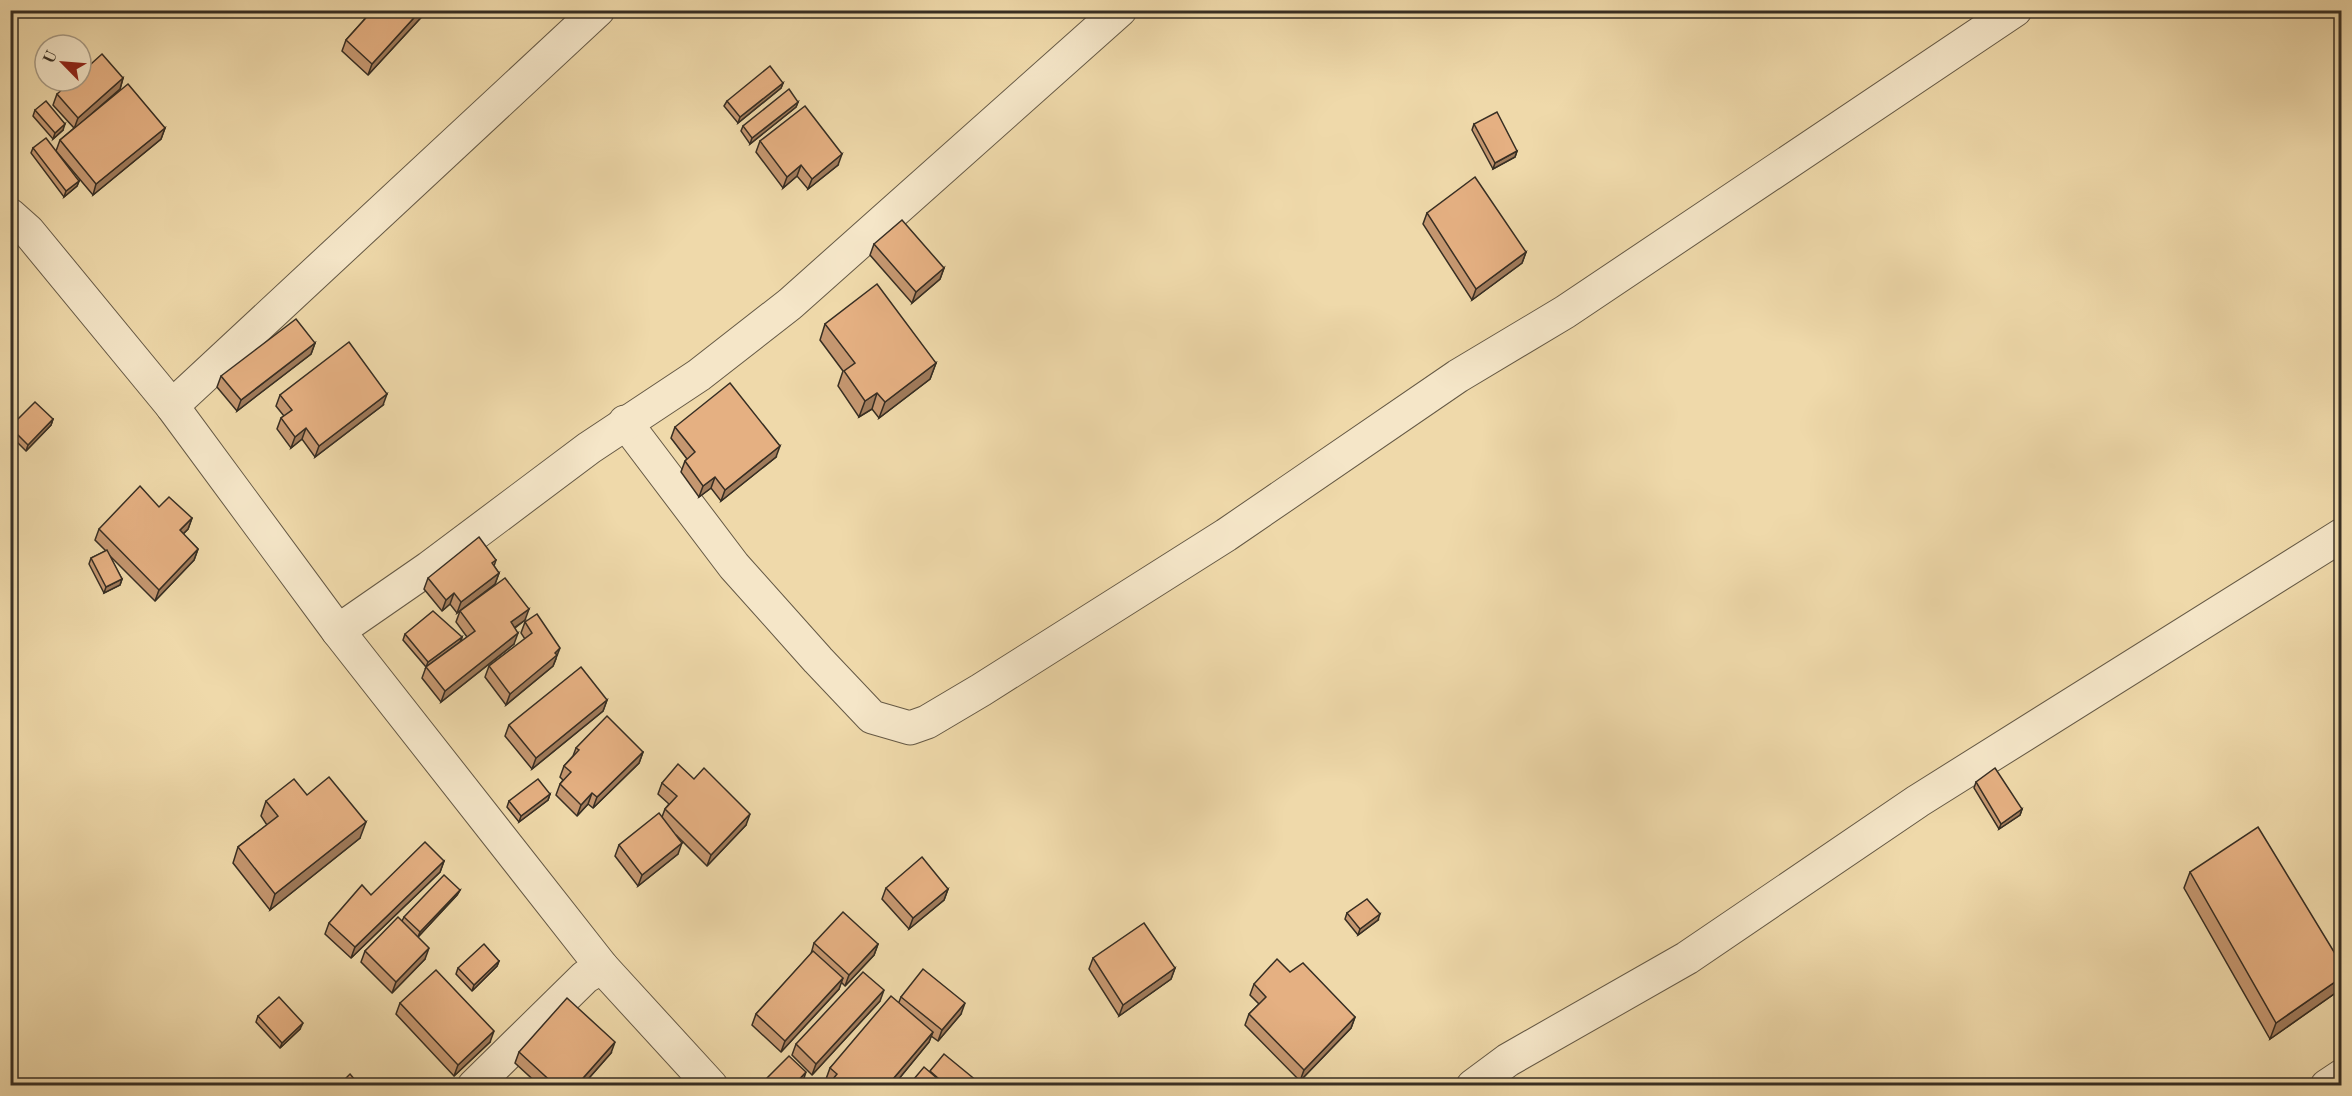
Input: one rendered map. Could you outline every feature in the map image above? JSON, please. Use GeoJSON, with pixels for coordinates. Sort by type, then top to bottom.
{"type":"FeatureCollection","features":[{"type":"Feature","properties":{"kind":"street"},"geometry":{"type":"LineString","coordinates":[[172,406],[598,10]]}},
{"type":"Feature","properties":{"kind":"street"},"geometry":{"type":"LineString","coordinates":[[338,631],[429,568],[626,422],[699,375],[790,304],[1120,10]]}},
{"type":"Feature","properties":{"kind":"street"},"geometry":{"type":"LineString","coordinates":[[626,422],[734,566],[818,660],[872,717],[910,728],[927,722],[1226,535],[1458,376],[1575,306],[2015,10]]}},
{"type":"Feature","properties":{"kind":"street"},"geometry":{"type":"LineString","coordinates":[[10,215],[28,231],[172,406],[338,631],[602,967],[711,1086]]}},
{"type":"Feature","properties":{"kind":"street"},"geometry":{"type":"LineString","coordinates":[[1473,1086],[1508,1060],[1687,958],[1918,801],[2342,535]]}},
{"type":"Feature","properties":{"kind":"street"},"geometry":{"type":"LineString","coordinates":[[474,1086],[585,977],[602,967]]}},
{"type":"Feature","properties":{"kind":"street"},"geometry":{"type":"LineString","coordinates":[[2327,1086],[2342,1076]]}},
{"type":"Feature","properties":{"kind":"building"},"geometry":{"type":"Polygon","coordinates":[[[373,10],[421,10],[372,64],[346,40],[373,10]]]}},
{"type":"Feature","properties":{"kind":"building"},"geometry":{"type":"Polygon","coordinates":[[[102,54],[123,78],[78,118],[57,94],[93,93],[93,62],[102,54]]]}},
{"type":"Feature","properties":{"kind":"building"},"geometry":{"type":"Polygon","coordinates":[[[770,66],[783,83],[740,117],[727,101],[770,66]]]}},
{"type":"Feature","properties":{"kind":"building"},"geometry":{"type":"Polygon","coordinates":[[[128,84],[165,128],[96,184],[60,140],[128,84]]]}},
{"type":"Feature","properties":{"kind":"building"},"geometry":{"type":"Polygon","coordinates":[[[789,89],[798,102],[752,138],[743,126],[789,89]]]}},
{"type":"Feature","properties":{"kind":"building"},"geometry":{"type":"Polygon","coordinates":[[[46,101],[65,124],[55,133],[35,110],[46,101]]]}},
{"type":"Feature","properties":{"kind":"building"},"geometry":{"type":"Polygon","coordinates":[[[805,106],[842,154],[812,179],[801,165],[787,177],[760,141],[805,106]]]}},
{"type":"Feature","properties":{"kind":"building"},"geometry":{"type":"Polygon","coordinates":[[[1497,112],[1517,151],[1495,163],[1474,124],[1497,112]]]}},
{"type":"Feature","properties":{"kind":"building"},"geometry":{"type":"Polygon","coordinates":[[[46,138],[79,181],[66,191],[33,148],[46,138]]]}},
{"type":"Feature","properties":{"kind":"building"},"geometry":{"type":"Polygon","coordinates":[[[1475,177],[1526,252],[1476,289],[1427,213],[1475,177]]]}},
{"type":"Feature","properties":{"kind":"building"},"geometry":{"type":"Polygon","coordinates":[[[902,220],[944,268],[916,292],[874,244],[902,220]]]}},
{"type":"Feature","properties":{"kind":"building"},"geometry":{"type":"Polygon","coordinates":[[[877,284],[936,363],[885,402],[877,393],[865,401],[844,371],[855,363],[825,324],[877,284]]]}},
{"type":"Feature","properties":{"kind":"building"},"geometry":{"type":"Polygon","coordinates":[[[296,319],[315,343],[241,400],[221,376],[296,319]]]}},
{"type":"Feature","properties":{"kind":"building"},"geometry":{"type":"Polygon","coordinates":[[[349,342],[387,394],[319,446],[306,428],[295,437],[281,418],[292,410],[280,395],[349,342]]]}},
{"type":"Feature","properties":{"kind":"building"},"geometry":{"type":"Polygon","coordinates":[[[730,383],[780,446],[725,490],[715,477],[703,486],[685,461],[695,452],[675,427],[730,383]]]}},
{"type":"Feature","properties":{"kind":"building"},"geometry":{"type":"Polygon","coordinates":[[[35,402],[53,419],[28,445],[10,427],[35,402]]]}},
{"type":"Feature","properties":{"kind":"building"},"geometry":{"type":"Polygon","coordinates":[[[140,486],[159,507],[169,497],[192,518],[180,530],[198,549],[159,590],[99,529],[140,486]]]}},
{"type":"Feature","properties":{"kind":"building"},"geometry":{"type":"Polygon","coordinates":[[[479,537],[496,560],[492,563],[499,573],[461,602],[454,593],[446,600],[428,578],[479,537]]]}},
{"type":"Feature","properties":{"kind":"building"},"geometry":{"type":"Polygon","coordinates":[[[107,550],[122,579],[106,587],[91,558],[107,550]]]}},
{"type":"Feature","properties":{"kind":"building"},"geometry":{"type":"Polygon","coordinates":[[[505,578],[529,609],[511,622],[518,633],[445,691],[426,667],[475,631],[460,611],[505,578]]]}},
{"type":"Feature","properties":{"kind":"building"},"geometry":{"type":"Polygon","coordinates":[[[433,611],[462,637],[428,662],[405,634],[433,611]]]}},
{"type":"Feature","properties":{"kind":"building"},"geometry":{"type":"Polygon","coordinates":[[[537,614],[560,648],[555,653],[557,655],[510,694],[489,666],[532,633],[525,622],[537,614]]]}},
{"type":"Feature","properties":{"kind":"building"},"geometry":{"type":"Polygon","coordinates":[[[581,667],[607,700],[536,758],[509,725],[581,667]]]}},
{"type":"Feature","properties":{"kind":"building"},"geometry":{"type":"Polygon","coordinates":[[[607,716],[643,752],[597,797],[592,793],[581,805],[560,784],[571,772],[564,766],[579,750],[576,748],[607,716]]]}},
{"type":"Feature","properties":{"kind":"building"},"geometry":{"type":"Polygon","coordinates":[[[678,764],[694,779],[704,768],[750,814],[711,855],[665,809],[677,796],[662,783],[678,764]]]}},
{"type":"Feature","properties":{"kind":"building"},"geometry":{"type":"Polygon","coordinates":[[[1995,768],[2022,809],[2001,824],[1976,782],[1995,768]]]}},
{"type":"Feature","properties":{"kind":"building"},"geometry":{"type":"Polygon","coordinates":[[[329,777],[366,822],[275,894],[238,847],[278,816],[266,801],[294,779],[307,795],[329,777]]]}},
{"type":"Feature","properties":{"kind":"building"},"geometry":{"type":"Polygon","coordinates":[[[538,779],[550,794],[521,816],[509,801],[538,779]]]}},
{"type":"Feature","properties":{"kind":"building"},"geometry":{"type":"Polygon","coordinates":[[[659,813],[682,843],[642,875],[619,845],[659,813]]]}},
{"type":"Feature","properties":{"kind":"building"},"geometry":{"type":"Polygon","coordinates":[[[2258,827],[2342,965],[2342,977],[2276,1023],[2190,872],[2258,827]]]}},
{"type":"Feature","properties":{"kind":"building"},"geometry":{"type":"Polygon","coordinates":[[[425,842],[444,861],[355,947],[329,923],[362,885],[371,895],[425,842]]]}},
{"type":"Feature","properties":{"kind":"building"},"geometry":{"type":"Polygon","coordinates":[[[922,857],[948,889],[913,918],[886,888],[922,857]]]}},
{"type":"Feature","properties":{"kind":"building"},"geometry":{"type":"Polygon","coordinates":[[[444,875],[460,890],[420,932],[404,917],[444,875]]]}},
{"type":"Feature","properties":{"kind":"building"},"geometry":{"type":"Polygon","coordinates":[[[1367,899],[1380,914],[1360,929],[1347,913],[1367,899]]]}},
{"type":"Feature","properties":{"kind":"building"},"geometry":{"type":"Polygon","coordinates":[[[843,912],[878,944],[849,975],[814,943],[843,912]]]}},
{"type":"Feature","properties":{"kind":"building"},"geometry":{"type":"Polygon","coordinates":[[[398,917],[429,948],[396,982],[365,951],[398,917]]]}},
{"type":"Feature","properties":{"kind":"building"},"geometry":{"type":"Polygon","coordinates":[[[1144,923],[1175,968],[1123,1005],[1093,958],[1144,923]]]}},
{"type":"Feature","properties":{"kind":"building"},"geometry":{"type":"Polygon","coordinates":[[[484,944],[499,961],[474,985],[458,968],[484,944]]]}},
{"type":"Feature","properties":{"kind":"building"},"geometry":{"type":"Polygon","coordinates":[[[813,951],[843,978],[785,1041],[756,1014],[813,951]]]}},
{"type":"Feature","properties":{"kind":"building"},"geometry":{"type":"Polygon","coordinates":[[[1277,959],[1290,972],[1303,963],[1355,1017],[1304,1070],[1249,1014],[1266,997],[1254,984],[1277,959]]]}},
{"type":"Feature","properties":{"kind":"building"},"geometry":{"type":"Polygon","coordinates":[[[923,969],[965,1003],[942,1030],[901,997],[923,969]]]}},
{"type":"Feature","properties":{"kind":"building"},"geometry":{"type":"Polygon","coordinates":[[[436,970],[494,1031],[458,1065],[400,1003],[436,970]]]}},
{"type":"Feature","properties":{"kind":"building"},"geometry":{"type":"Polygon","coordinates":[[[863,972],[884,990],[816,1064],[796,1044],[863,972]]]}},
{"type":"Feature","properties":{"kind":"building"},"geometry":{"type":"Polygon","coordinates":[[[891,996],[933,1032],[887,1086],[831,1086],[829,1084],[837,1074],[830,1068],[891,996]]]}},
{"type":"Feature","properties":{"kind":"building"},"geometry":{"type":"Polygon","coordinates":[[[279,997],[303,1023],[282,1043],[258,1016],[279,997]]]}},
{"type":"Feature","properties":{"kind":"building"},"geometry":{"type":"Polygon","coordinates":[[[567,998],[615,1042],[576,1086],[556,1086],[519,1052],[567,998]]]}},
{"type":"Feature","properties":{"kind":"building"},"geometry":{"type":"Polygon","coordinates":[[[944,1054],[983,1086],[947,1086],[930,1071],[944,1054]]]}},
{"type":"Feature","properties":{"kind":"building"},"geometry":{"type":"Polygon","coordinates":[[[789,1056],[806,1072],[793,1086],[769,1086],[764,1081],[789,1056]]]}},
{"type":"Feature","properties":{"kind":"building"},"geometry":{"type":"Polygon","coordinates":[[[924,1067],[946,1086],[908,1086],[924,1067]]]}},
{"type":"Feature","properties":{"kind":"building"},"geometry":{"type":"Polygon","coordinates":[[[350,1074],[360,1086],[338,1086],[350,1074]]]}}]}
